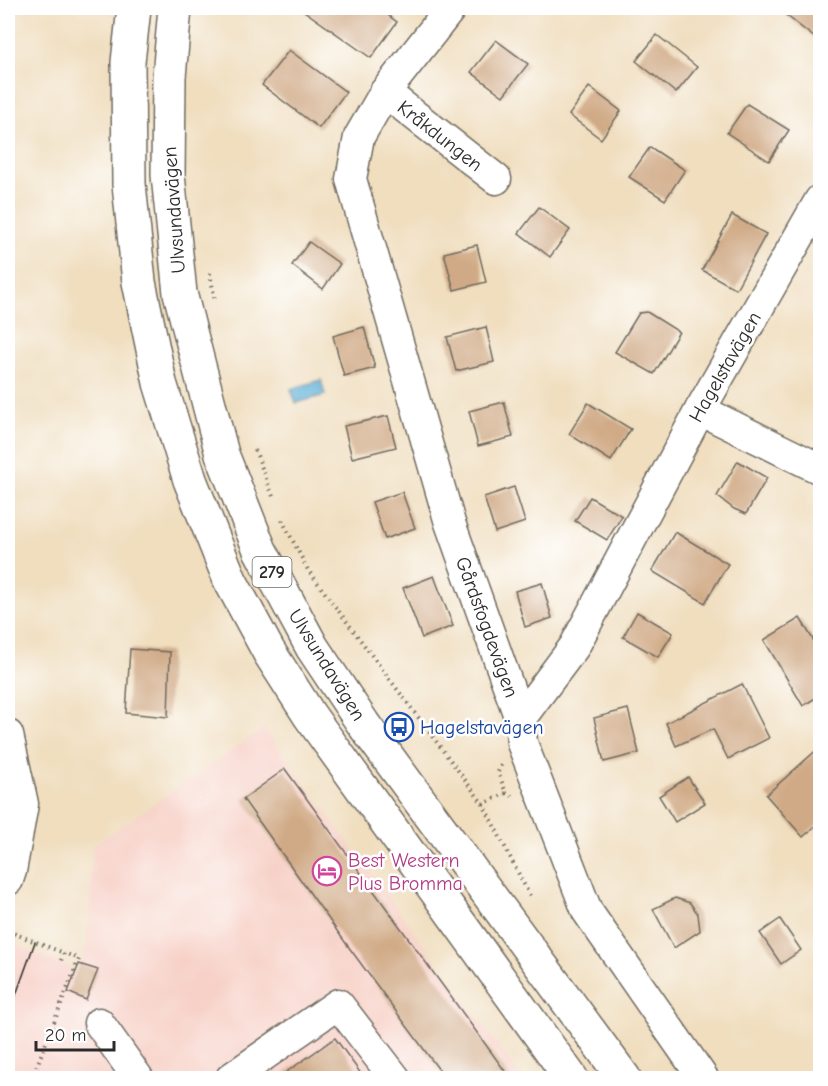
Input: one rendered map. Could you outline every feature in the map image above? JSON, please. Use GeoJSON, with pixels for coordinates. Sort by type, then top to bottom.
{"type":"FeatureCollection","features":[{"type":"Feature","properties":{"kind":"main road","name":"Ulvsundavägen"},"geometry":{"type":"LineString","coordinates":[[134,8],[128,62],[129,184],[139,282],[160,382],[190,480],[230,580],[268,652],[310,716],[571,1078]]}},
{"type":"Feature","properties":{"kind":"main road","name":"Ulvsundavägen"},"geometry":{"type":"LineString","coordinates":[[175,8],[169,77],[168,175],[180,293],[222,454],[260,550],[312,647],[364,725],[624,1078]]}},
{"type":"Feature","properties":{"kind":"street"},"geometry":{"type":"LineString","coordinates":[[385,92],[451,8]]}},
{"type":"Feature","properties":{"kind":"street","name":"Gårdsfogdevägen"},"geometry":{"type":"LineString","coordinates":[[385,92],[359,137],[351,178],[450,523],[520,719],[522,743],[588,911],[703,1078]]}},
{"type":"Feature","properties":{"kind":"street","name":"Kråkdungen"},"geometry":{"type":"LineString","coordinates":[[385,92],[496,179]]}},
{"type":"Feature","properties":{"kind":"street","name":"Hagelstavägen"},"geometry":{"type":"LineString","coordinates":[[520,719],[574,647],[700,410],[820,200]]}},
{"type":"Feature","properties":{"kind":"street"},"geometry":{"type":"LineString","coordinates":[[700,410],[820,469]]}},
{"type":"Feature","properties":{"kind":"street"},"geometry":{"type":"LineString","coordinates":[[8,735],[23,804],[8,880]]}},
{"type":"Feature","properties":{"kind":"street"},"geometry":{"type":"LineString","coordinates":[[231,1078],[338,1004],[394,1078]]}},
{"type":"Feature","properties":{"kind":"street"},"geometry":{"type":"LineString","coordinates":[[99,1023],[138,1078]]}},
{"type":"Feature","properties":{"kind":"path"},"geometry":{"type":"LineString","coordinates":[[208,264],[217,309]]}},
{"type":"Feature","properties":{"kind":"path"},"geometry":{"type":"LineString","coordinates":[[254,447],[277,506]]}},
{"type":"Feature","properties":{"kind":"path"},"geometry":{"type":"LineString","coordinates":[[281,516],[308,570],[483,804],[532,901]]}},
{"type":"Feature","properties":{"kind":"path"},"geometry":{"type":"LineString","coordinates":[[483,804],[506,793]]}},
{"type":"Feature","properties":{"kind":"path"},"geometry":{"type":"LineString","coordinates":[[9,943],[13,933],[80,959],[33,1078]]}},
{"type":"Feature","properties":{"kind":"path"},"geometry":{"type":"LineString","coordinates":[[60,963],[64,952]]}},
{"type":"Feature","properties":{"kind":"shaded area"},"geometry":{"type":"Polygon","coordinates":[[[264,728],[522,1078],[8,1078],[8,942],[76,970],[87,947],[93,846],[264,728]]]}},
{"type":"Feature","properties":{"kind":"water"},"geometry":{"type":"Polygon","coordinates":[[[321,380],[325,395],[296,403],[291,389],[321,380]]]}},
{"type":"Feature","properties":{"kind":"building"},"geometry":{"type":"Polygon","coordinates":[[[300,8],[378,8],[397,22],[371,58],[300,8]]]}},
{"type":"Feature","properties":{"kind":"building"},"geometry":{"type":"Polygon","coordinates":[[[777,8],[820,8],[820,42],[777,8]]]}},
{"type":"Feature","properties":{"kind":"building"},"geometry":{"type":"Polygon","coordinates":[[[657,35],[697,67],[676,93],[636,61],[657,35]]]}},
{"type":"Feature","properties":{"kind":"building"},"geometry":{"type":"Polygon","coordinates":[[[496,40],[528,64],[503,96],[471,72],[496,40]]]}},
{"type":"Feature","properties":{"kind":"building"},"geometry":{"type":"Polygon","coordinates":[[[289,50],[346,92],[319,128],[262,85],[289,50]]]}},
{"type":"Feature","properties":{"kind":"building"},"geometry":{"type":"Polygon","coordinates":[[[589,87],[621,111],[601,139],[569,115],[589,87]]]}},
{"type":"Feature","properties":{"kind":"building"},"geometry":{"type":"Polygon","coordinates":[[[747,104],[789,130],[769,161],[727,133],[747,104]]]}},
{"type":"Feature","properties":{"kind":"building"},"geometry":{"type":"Polygon","coordinates":[[[650,147],[685,170],[665,200],[629,177],[650,147]]]}},
{"type":"Feature","properties":{"kind":"building"},"geometry":{"type":"Polygon","coordinates":[[[539,207],[570,230],[550,257],[519,233],[539,207]]]}},
{"type":"Feature","properties":{"kind":"building"},"geometry":{"type":"Polygon","coordinates":[[[732,215],[766,234],[736,289],[702,270],[732,215]]]}},
{"type":"Feature","properties":{"kind":"building"},"geometry":{"type":"Polygon","coordinates":[[[309,242],[340,264],[323,289],[292,265],[309,242]]]}},
{"type":"Feature","properties":{"kind":"building"},"geometry":{"type":"Polygon","coordinates":[[[477,245],[486,282],[454,290],[444,253],[477,245]]]}},
{"type":"Feature","properties":{"kind":"building"},"geometry":{"type":"Polygon","coordinates":[[[647,312],[679,332],[654,374],[615,352],[639,313],[647,312]]]}},
{"type":"Feature","properties":{"kind":"building"},"geometry":{"type":"Polygon","coordinates":[[[364,327],[375,368],[344,376],[333,336],[364,327]]]}},
{"type":"Feature","properties":{"kind":"building"},"geometry":{"type":"Polygon","coordinates":[[[486,327],[494,362],[456,371],[447,337],[486,327]]]}},
{"type":"Feature","properties":{"kind":"building"},"geometry":{"type":"Polygon","coordinates":[[[504,402],[513,437],[478,446],[469,411],[504,402]]]}},
{"type":"Feature","properties":{"kind":"building"},"geometry":{"type":"Polygon","coordinates":[[[588,403],[631,429],[611,461],[569,434],[588,403]]]}},
{"type":"Feature","properties":{"kind":"building"},"geometry":{"type":"Polygon","coordinates":[[[388,416],[396,447],[352,458],[344,426],[388,416]]]}},
{"type":"Feature","properties":{"kind":"building"},"geometry":{"type":"Polygon","coordinates":[[[738,461],[767,478],[746,514],[734,509],[717,496],[738,461]]]}},
{"type":"Feature","properties":{"kind":"building"},"geometry":{"type":"Polygon","coordinates":[[[514,487],[525,522],[495,532],[484,497],[514,487]]]}},
{"type":"Feature","properties":{"kind":"building"},"geometry":{"type":"Polygon","coordinates":[[[402,492],[415,528],[385,539],[372,502],[402,492]]]}},
{"type":"Feature","properties":{"kind":"building"},"geometry":{"type":"Polygon","coordinates":[[[590,497],[622,516],[607,540],[575,521],[590,497]]]}},
{"type":"Feature","properties":{"kind":"building"},"geometry":{"type":"Polygon","coordinates":[[[675,532],[728,564],[705,603],[652,571],[675,532]]]}},
{"type":"Feature","properties":{"kind":"building"},"geometry":{"type":"Polygon","coordinates":[[[434,576],[453,626],[422,638],[403,588],[434,576]]]}},
{"type":"Feature","properties":{"kind":"building"},"geometry":{"type":"Polygon","coordinates":[[[542,583],[552,618],[525,627],[515,591],[542,583]]]}},
{"type":"Feature","properties":{"kind":"building"},"geometry":{"type":"Polygon","coordinates":[[[637,612],[673,633],[658,657],[623,637],[637,612]]]}},
{"type":"Feature","properties":{"kind":"building"},"geometry":{"type":"Polygon","coordinates":[[[800,618],[820,651],[820,695],[803,706],[764,640],[800,618]]]}},
{"type":"Feature","properties":{"kind":"building"},"geometry":{"type":"Polygon","coordinates":[[[130,649],[170,652],[168,717],[126,713],[130,649]]]}},
{"type":"Feature","properties":{"kind":"building"},"geometry":{"type":"Polygon","coordinates":[[[742,684],[769,738],[728,759],[713,729],[676,746],[666,723],[742,684]]]}},
{"type":"Feature","properties":{"kind":"building"},"geometry":{"type":"Polygon","coordinates":[[[628,709],[639,753],[604,762],[594,718],[628,709]]]}},
{"type":"Feature","properties":{"kind":"building"},"geometry":{"type":"Polygon","coordinates":[[[820,747],[820,822],[803,837],[766,795],[820,747]]]}},
{"type":"Feature","properties":{"kind":"building","name":"Best Western Plus Bromma"},"geometry":{"type":"Polygon","coordinates":[[[285,769],[510,1078],[445,1078],[345,942],[243,799],[285,769]]]}},
{"type":"Feature","properties":{"kind":"building"},"geometry":{"type":"Polygon","coordinates":[[[688,777],[705,803],[675,822],[659,796],[688,777]]]}},
{"type":"Feature","properties":{"kind":"building"},"geometry":{"type":"Polygon","coordinates":[[[675,898],[690,903],[698,914],[700,931],[674,948],[653,909],[675,898]]]}},
{"type":"Feature","properties":{"kind":"building"},"geometry":{"type":"Polygon","coordinates":[[[780,919],[801,950],[781,964],[760,933],[780,919]]]}},
{"type":"Feature","properties":{"kind":"building"},"geometry":{"type":"Polygon","coordinates":[[[79,964],[98,970],[86,1000],[68,992],[79,964]]]}},
{"type":"Feature","properties":{"kind":"building"},"geometry":{"type":"Polygon","coordinates":[[[335,1038],[364,1078],[278,1078],[335,1038]]]}},
{"type":"Feature","properties":{"kind":"tram line"},"geometry":{"type":"LineString","coordinates":[[8,1017],[35,942]]}},
{"type":"Feature","properties":{"kind":"place","name":"Hagelstavägen"},"geometry":{"type":"Point","coordinates":[399,727]}},
{"type":"Feature","properties":{"kind":"place","name":"Best Western Plus Bromma"},"geometry":{"type":"Point","coordinates":[327,871]}}]}
